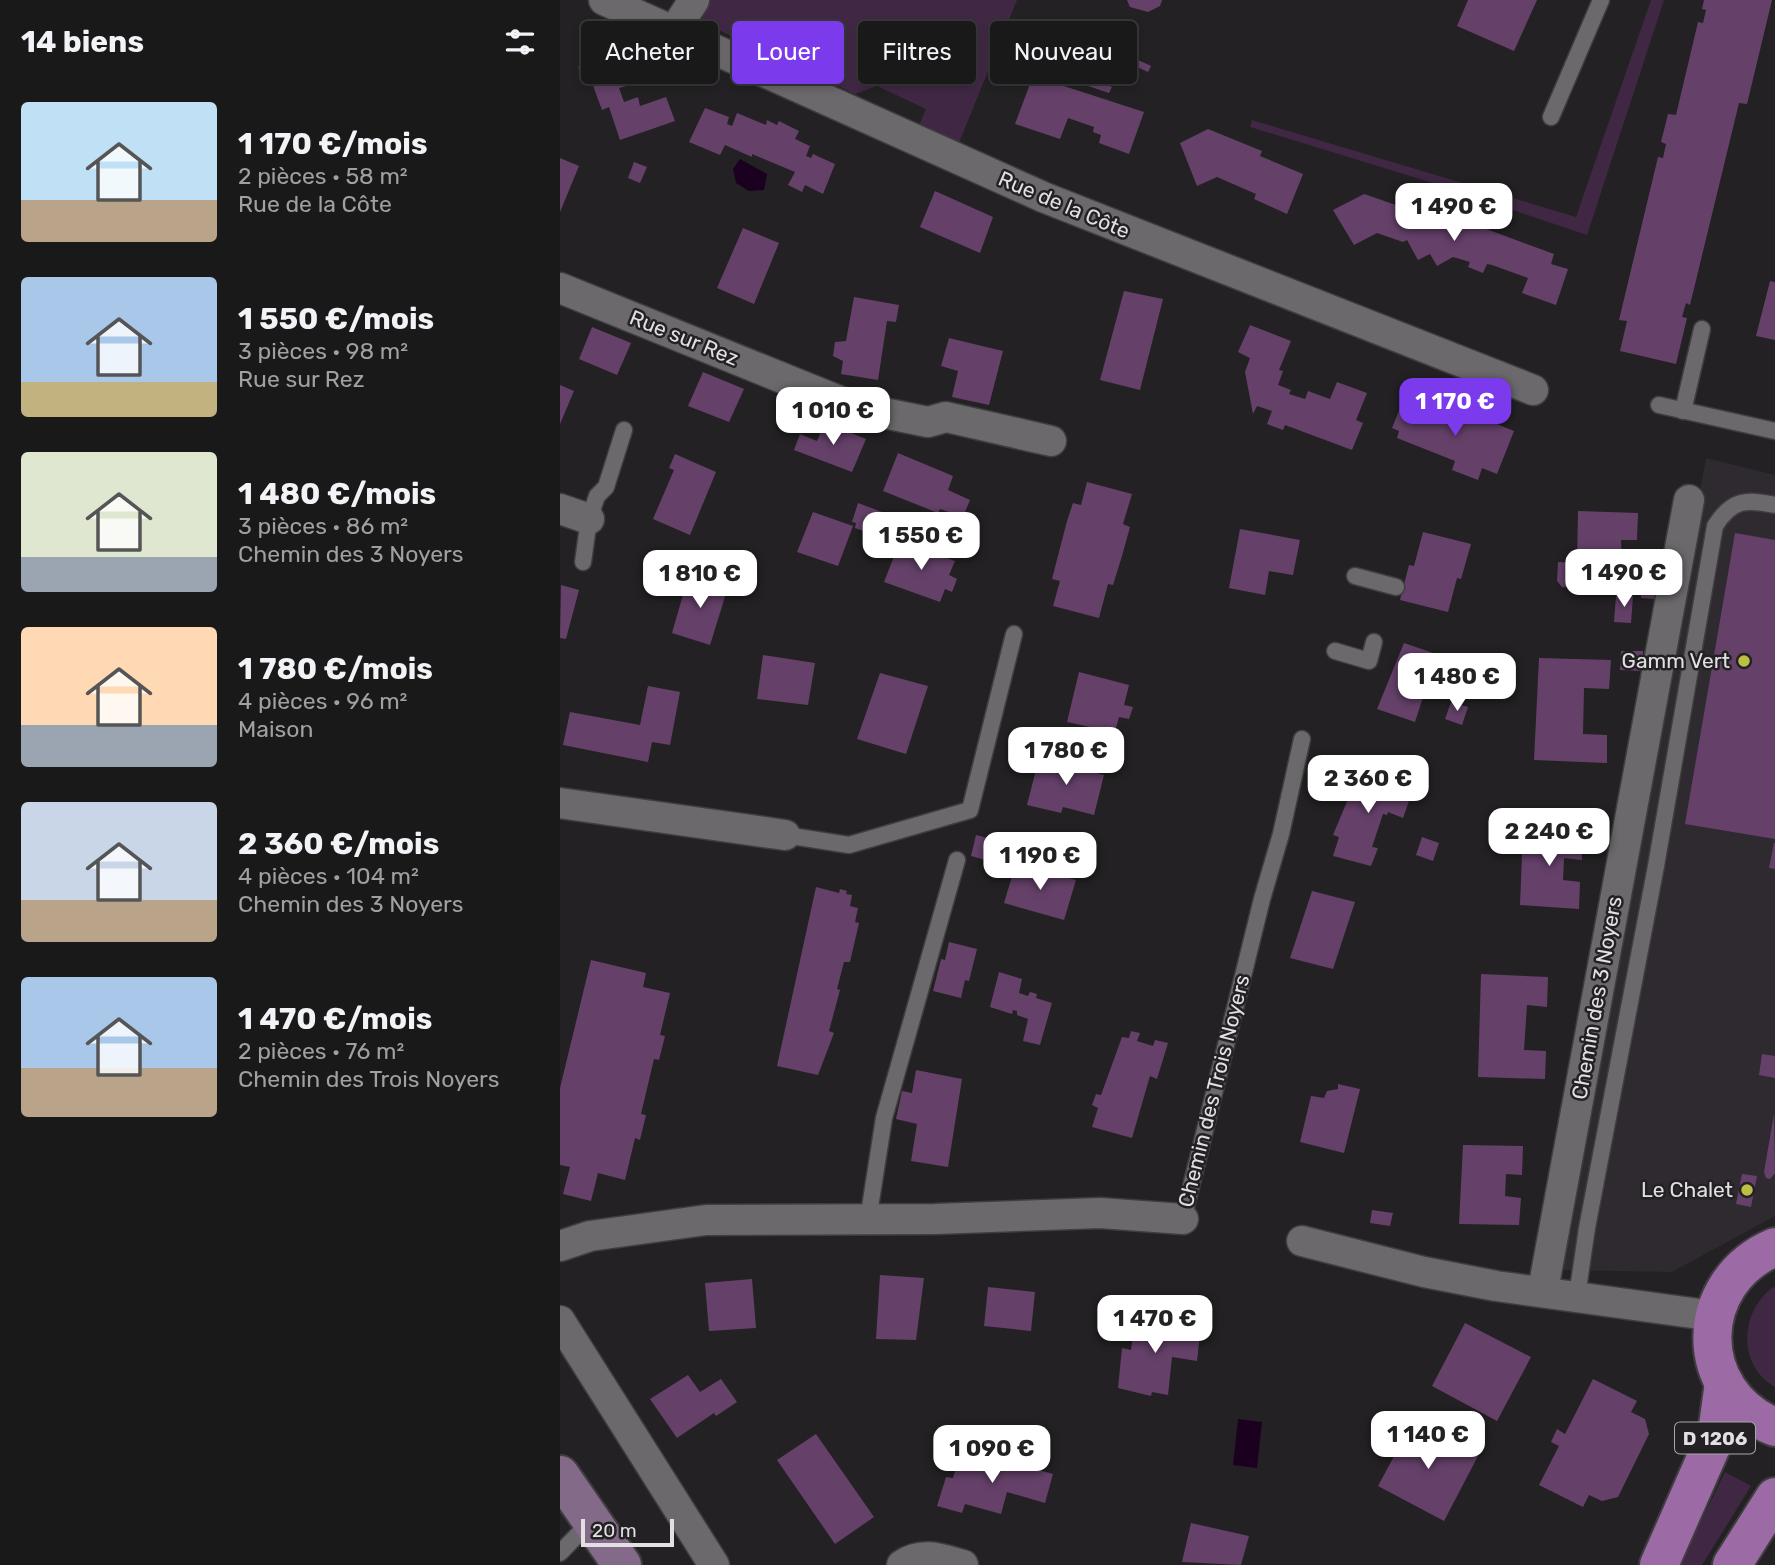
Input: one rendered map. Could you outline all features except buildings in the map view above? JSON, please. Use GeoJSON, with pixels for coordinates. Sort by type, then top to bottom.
{"type":"FeatureCollection","features":[{"type":"Feature","properties":{"kind":"main road"},"geometry":{"type":"LineString","coordinates":[[1775,1247],[1756,1256],[1737,1273],[1723,1293],[1714,1316],[1712,1343],[1724,1383],[1748,1412],[1775,1427]]}},
{"type":"Feature","properties":{"kind":"main road","name":"D 1206"},"geometry":{"type":"LineString","coordinates":[[1659,1565],[1717,1433],[1724,1383]]}},
{"type":"Feature","properties":{"kind":"main road"},"geometry":{"type":"LineString","coordinates":[[560,1475],[622,1565]]}},
{"type":"Feature","properties":{"kind":"main road"},"geometry":{"type":"LineString","coordinates":[[1732,1565],[1775,1497]]}},
{"type":"Feature","properties":{"kind":"street","name":"Rue de la Côte"},"geometry":{"type":"LineString","coordinates":[[604,0],[651,21]]}},
{"type":"Feature","properties":{"kind":"street"},"geometry":{"type":"LineString","coordinates":[[680,21],[694,0]]}},
{"type":"Feature","properties":{"kind":"street","name":"Rue de la Côte"},"geometry":{"type":"LineString","coordinates":[[718,51],[1043,197],[1533,390]]}},
{"type":"Feature","properties":{"kind":"street","name":"Rue sur Rez"},"geometry":{"type":"LineString","coordinates":[[560,288],[854,407],[928,422],[946,417],[1051,441]]}},
{"type":"Feature","properties":{"kind":"street","name":"Chemin des 3 Noyers"},"geometry":{"type":"LineString","coordinates":[[1544,1290],[1689,500]]}},
{"type":"Feature","properties":{"kind":"street"},"geometry":{"type":"LineString","coordinates":[[560,509],[589,519]]}},
{"type":"Feature","properties":{"kind":"street"},"geometry":{"type":"LineString","coordinates":[[560,803],[785,835]]}},
{"type":"Feature","properties":{"kind":"street","name":"Chemin des Trois Noyers"},"geometry":{"type":"LineString","coordinates":[[560,1246],[590,1236],[706,1220],[868,1220],[1100,1213],[1183,1219]]}},
{"type":"Feature","properties":{"kind":"street"},"geometry":{"type":"LineString","coordinates":[[1302,1241],[1424,1272],[1496,1286],[1544,1290],[1714,1316]]}},
{"type":"Feature","properties":{"kind":"street"},"geometry":{"type":"LineString","coordinates":[[560,1321],[714,1565]]}},
{"type":"Feature","properties":{"kind":"street"},"geometry":{"type":"LineString","coordinates":[[902,1565],[919,1557],[934,1557],[963,1565]]}},
{"type":"Feature","properties":{"kind":"lane"},"geometry":{"type":"LineString","coordinates":[[1551,117],[1601,0]]}},
{"type":"Feature","properties":{"kind":"lane"},"geometry":{"type":"LineString","coordinates":[[1683,411],[1702,329]]}},
{"type":"Feature","properties":{"kind":"lane"},"geometry":{"type":"LineString","coordinates":[[1659,405],[1775,431]]}},
{"type":"Feature","properties":{"kind":"lane"},"geometry":{"type":"LineString","coordinates":[[583,562],[589,519],[597,496],[606,487],[624,430]]}},
{"type":"Feature","properties":{"kind":"lane"},"geometry":{"type":"LineString","coordinates":[[1577,1296],[1587,1228],[1656,866],[1715,526],[1724,511],[1738,503],[1753,501],[1775,505]]}},
{"type":"Feature","properties":{"kind":"lane"},"geometry":{"type":"LineString","coordinates":[[1355,576],[1396,587]]}},
{"type":"Feature","properties":{"kind":"lane"},"geometry":{"type":"LineString","coordinates":[[785,835],[849,845],[970,810],[1014,634]]}},
{"type":"Feature","properties":{"kind":"lane"},"geometry":{"type":"LineString","coordinates":[[1335,651],[1369,661],[1374,642]]}},
{"type":"Feature","properties":{"kind":"lane","name":"Chemin des Trois Noyers"},"geometry":{"type":"LineString","coordinates":[[1183,1219],[1262,899],[1281,834],[1302,739]]}},
{"type":"Feature","properties":{"kind":"lane"},"geometry":{"type":"LineString","coordinates":[[868,1220],[884,1118],[957,860]]}},
{"type":"Feature","properties":{"kind":"lane"},"geometry":{"type":"LineString","coordinates":[[560,1553],[591,1521]]}},
{"type":"Feature","properties":{"kind":"shaded area"},"geometry":{"type":"Polygon","coordinates":[[[705,0],[1017,0],[1008,21],[990,21],[990,66],[958,145],[918,128],[926,109],[877,86],[855,94],[834,84],[844,84],[844,21],[732,21],[732,36],[718,30],[718,21],[695,19],[705,0]]]}},
{"type":"Feature","properties":{"kind":"shaded area"},"geometry":{"type":"Polygon","coordinates":[[[1651,0],[1664,0],[1587,235],[1420,179],[1250,127],[1252,120],[1576,217],[1651,0]]]}},
{"type":"Feature","properties":{"kind":"shaded area"},"geometry":{"type":"Polygon","coordinates":[[[740,159],[767,174],[764,190],[749,191],[736,183],[733,169],[740,159]]]}},
{"type":"Feature","properties":{"kind":"shaded area"},"geometry":{"type":"Polygon","coordinates":[[[1706,458],[1775,475],[1775,1216],[1672,1272],[1559,1270],[1706,458]]]}},
{"type":"Feature","properties":{"kind":"shaded area"},"geometry":{"type":"Polygon","coordinates":[[[1775,1286],[1775,1387],[1762,1377],[1754,1365],[1747,1337],[1755,1308],[1763,1296],[1775,1286]]]}},
{"type":"Feature","properties":{"kind":"shaded area"},"geometry":{"type":"Polygon","coordinates":[[[1238,1419],[1262,1422],[1257,1468],[1233,1465],[1238,1419]]]}},
{"type":"Feature","properties":{"kind":"shaded area"},"geometry":{"type":"Polygon","coordinates":[[[1725,1472],[1751,1486],[1702,1565],[1680,1565],[1725,1472]]]}},
{"type":"Feature","properties":{"kind":"place","name":"Gamm Vert"},"geometry":{"type":"Point","coordinates":[1744,661]}},
{"type":"Feature","properties":{"kind":"place","name":"Le Chalet"},"geometry":{"type":"Point","coordinates":[1747,1190]}}]}
